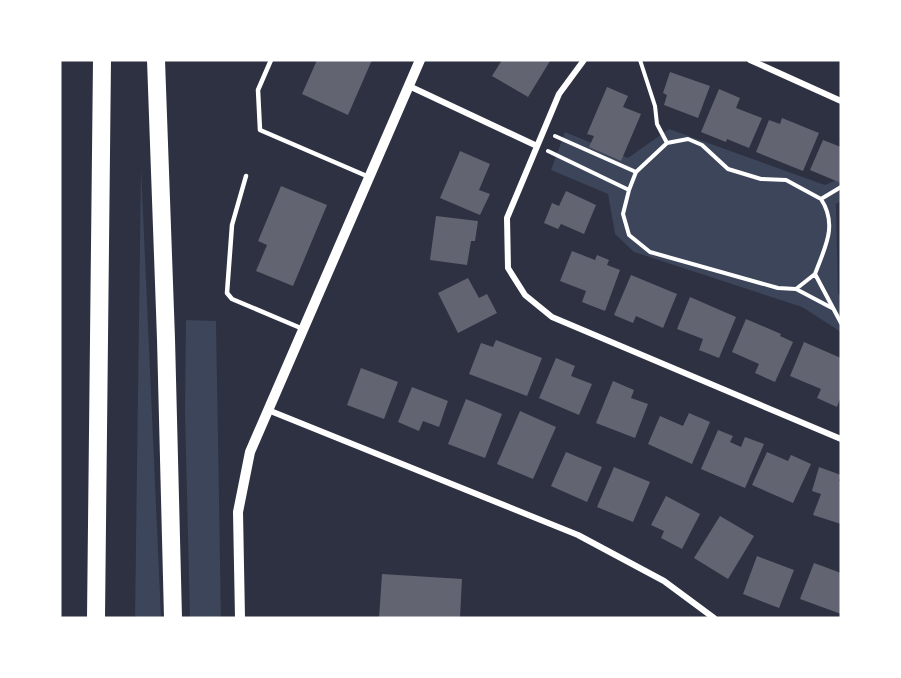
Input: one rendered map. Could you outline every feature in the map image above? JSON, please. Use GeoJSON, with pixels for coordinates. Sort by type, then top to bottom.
{"type":"FeatureCollection","features":[{"type":"Feature","properties":{"kind":"highway"},"geometry":{"type":"LineString","coordinates":[[96,618],[102,60]]}},
{"type":"Feature","properties":{"kind":"highway"},"geometry":{"type":"LineString","coordinates":[[156,60],[173,618]]}},
{"type":"Feature","properties":{"kind":"street"},"geometry":{"type":"LineString","coordinates":[[240,618],[238,512],[250,452],[420,60]]}},
{"type":"Feature","properties":{"kind":"street"},"geometry":{"type":"LineString","coordinates":[[584,60],[559,94],[507,218],[508,268],[525,295],[552,317],[841,439]]}},
{"type":"Feature","properties":{"kind":"street"},"geometry":{"type":"LineString","coordinates":[[750,60],[841,101]]}},
{"type":"Feature","properties":{"kind":"street"},"geometry":{"type":"LineString","coordinates":[[409,86],[537,146]]}},
{"type":"Feature","properties":{"kind":"street"},"geometry":{"type":"LineString","coordinates":[[268,410],[578,535],[664,581],[714,618]]}},
{"type":"Feature","properties":{"kind":"lane"},"geometry":{"type":"LineString","coordinates":[[271,60],[258,90],[260,130],[369,177]]}},
{"type":"Feature","properties":{"kind":"lane"},"geometry":{"type":"LineString","coordinates":[[246,176],[232,225],[227,292],[232,299],[303,329]]}},
{"type":"Feature","properties":{"kind":"path"},"geometry":{"type":"LineString","coordinates":[[640,60],[656,106],[657,124],[667,142]]}},
{"type":"Feature","properties":{"kind":"path"},"geometry":{"type":"LineString","coordinates":[[544,130],[636,172]]}},
{"type":"Feature","properties":{"kind":"path"},"geometry":{"type":"LineString","coordinates":[[796,289],[815,274],[831,225],[827,209],[821,199],[786,180],[761,179],[728,169],[702,145],[688,140],[667,142],[636,172],[623,214],[629,235],[650,252],[778,288],[796,289],[832,308]]}},
{"type":"Feature","properties":{"kind":"path"},"geometry":{"type":"LineString","coordinates":[[537,146],[629,190]]}},
{"type":"Feature","properties":{"kind":"path"},"geometry":{"type":"LineString","coordinates":[[821,199],[841,187]]}},
{"type":"Feature","properties":{"kind":"path"},"geometry":{"type":"LineString","coordinates":[[815,274],[841,323]]}},
{"type":"Feature","properties":{"kind":"shaded area"},"geometry":{"type":"Polygon","coordinates":[[[669,129],[825,185],[841,178],[841,201],[836,204],[841,332],[802,307],[634,252],[615,234],[608,194],[551,170],[565,132],[628,158],[669,129]]]}},
{"type":"Feature","properties":{"kind":"shaded area"},"geometry":{"type":"Polygon","coordinates":[[[141,168],[161,618],[135,618],[141,168]]]}},
{"type":"Feature","properties":{"kind":"shaded area"},"geometry":{"type":"Polygon","coordinates":[[[186,320],[216,321],[221,618],[190,618],[185,413],[186,320]]]}},
{"type":"Feature","properties":{"kind":"building"},"geometry":{"type":"Polygon","coordinates":[[[317,60],[372,60],[348,115],[302,94],[317,60]]]}},
{"type":"Feature","properties":{"kind":"building"},"geometry":{"type":"Polygon","coordinates":[[[502,60],[550,61],[528,97],[492,76],[502,60]]]}},
{"type":"Feature","properties":{"kind":"building"},"geometry":{"type":"Polygon","coordinates":[[[670,72],[710,86],[698,118],[664,105],[667,95],[663,93],[670,72]]]}},
{"type":"Feature","properties":{"kind":"building"},"geometry":{"type":"Polygon","coordinates":[[[607,87],[628,96],[623,107],[641,114],[621,161],[589,147],[594,136],[587,134],[607,87]]]}},
{"type":"Feature","properties":{"kind":"building"},"geometry":{"type":"Polygon","coordinates":[[[719,89],[740,98],[736,108],[762,118],[749,148],[701,132],[719,89]]]}},
{"type":"Feature","properties":{"kind":"building"},"geometry":{"type":"Polygon","coordinates":[[[782,118],[819,133],[803,171],[756,152],[769,120],[780,124],[782,118]]]}},
{"type":"Feature","properties":{"kind":"building"},"geometry":{"type":"Polygon","coordinates":[[[823,140],[841,147],[841,183],[810,170],[823,140]]]}},
{"type":"Feature","properties":{"kind":"building"},"geometry":{"type":"Polygon","coordinates":[[[460,151],[490,164],[479,190],[490,194],[480,215],[440,198],[460,151]]]}},
{"type":"Feature","properties":{"kind":"building"},"geometry":{"type":"Polygon","coordinates":[[[281,186],[327,205],[293,286],[256,271],[267,245],[258,241],[281,186]]]}},
{"type":"Feature","properties":{"kind":"building"},"geometry":{"type":"Polygon","coordinates":[[[566,191],[596,205],[584,234],[561,224],[558,229],[544,223],[552,203],[559,206],[566,191]]]}},
{"type":"Feature","properties":{"kind":"building"},"geometry":{"type":"Polygon","coordinates":[[[436,216],[478,221],[475,241],[471,241],[467,265],[430,260],[436,216]]]}},
{"type":"Feature","properties":{"kind":"building"},"geometry":{"type":"Polygon","coordinates":[[[572,251],[595,260],[597,255],[609,260],[607,265],[620,270],[605,311],[582,302],[586,291],[560,281],[572,251]]]}},
{"type":"Feature","properties":{"kind":"building"},"geometry":{"type":"Polygon","coordinates":[[[631,275],[677,294],[663,328],[636,316],[633,323],[614,315],[631,275]]]}},
{"type":"Feature","properties":{"kind":"building"},"geometry":{"type":"Polygon","coordinates":[[[468,278],[479,298],[487,294],[497,313],[458,333],[438,293],[468,278]]]}},
{"type":"Feature","properties":{"kind":"building"},"geometry":{"type":"Polygon","coordinates":[[[690,297],[736,317],[719,358],[699,350],[703,339],[677,329],[690,297]]]}},
{"type":"Feature","properties":{"kind":"building"},"geometry":{"type":"Polygon","coordinates":[[[746,319],[781,334],[780,336],[793,342],[775,382],[755,373],[759,364],[732,352],[746,319]]]}},
{"type":"Feature","properties":{"kind":"building"},"geometry":{"type":"Polygon","coordinates":[[[496,340],[542,358],[527,396],[469,374],[481,343],[493,347],[496,340]]]}},
{"type":"Feature","properties":{"kind":"building"},"geometry":{"type":"Polygon","coordinates":[[[804,342],[841,358],[841,396],[837,407],[817,398],[821,389],[790,376],[804,342]]]}},
{"type":"Feature","properties":{"kind":"building"},"geometry":{"type":"Polygon","coordinates":[[[556,358],[575,366],[571,376],[592,384],[579,415],[539,398],[556,358]]]}},
{"type":"Feature","properties":{"kind":"building"},"geometry":{"type":"Polygon","coordinates":[[[361,368],[398,382],[384,419],[347,405],[361,368]]]}},
{"type":"Feature","properties":{"kind":"building"},"geometry":{"type":"Polygon","coordinates":[[[613,381],[634,390],[631,398],[648,404],[635,438],[596,423],[613,381]]]}},
{"type":"Feature","properties":{"kind":"building"},"geometry":{"type":"Polygon","coordinates":[[[412,387],[448,401],[439,427],[423,421],[419,431],[398,422],[412,387]]]}},
{"type":"Feature","properties":{"kind":"building"},"geometry":{"type":"Polygon","coordinates":[[[466,399],[502,414],[485,458],[448,444],[466,399]]]}},
{"type":"Feature","properties":{"kind":"building"},"geometry":{"type":"Polygon","coordinates":[[[520,411],[556,427],[533,479],[497,464],[520,411]]]}},
{"type":"Feature","properties":{"kind":"building"},"geometry":{"type":"Polygon","coordinates":[[[689,413],[710,422],[692,464],[648,444],[660,416],[683,426],[689,413]]]}},
{"type":"Feature","properties":{"kind":"building"},"geometry":{"type":"Polygon","coordinates":[[[718,430],[733,436],[730,442],[741,447],[745,437],[764,444],[745,488],[701,469],[718,430]]]}},
{"type":"Feature","properties":{"kind":"building"},"geometry":{"type":"Polygon","coordinates":[[[566,452],[602,467],[587,502],[551,486],[566,452]]]}},
{"type":"Feature","properties":{"kind":"building"},"geometry":{"type":"Polygon","coordinates":[[[767,452],[788,461],[791,455],[811,464],[793,503],[752,485],[767,452]]]}},
{"type":"Feature","properties":{"kind":"building"},"geometry":{"type":"Polygon","coordinates":[[[614,467],[650,482],[633,522],[597,507],[614,467]]]}},
{"type":"Feature","properties":{"kind":"building"},"geometry":{"type":"Polygon","coordinates":[[[819,467],[841,475],[839,481],[841,481],[841,524],[813,515],[821,494],[812,491],[819,467]]]}},
{"type":"Feature","properties":{"kind":"building"},"geometry":{"type":"Polygon","coordinates":[[[666,496],[700,514],[682,549],[661,538],[664,531],[651,525],[666,496]]]}},
{"type":"Feature","properties":{"kind":"building"},"geometry":{"type":"Polygon","coordinates":[[[720,516],[754,536],[728,579],[694,558],[720,516]]]}},
{"type":"Feature","properties":{"kind":"building"},"geometry":{"type":"Polygon","coordinates":[[[757,556],[794,570],[779,608],[743,594],[757,556]]]}},
{"type":"Feature","properties":{"kind":"building"},"geometry":{"type":"Polygon","coordinates":[[[814,563],[841,573],[841,614],[800,599],[814,563]]]}},
{"type":"Feature","properties":{"kind":"building"},"geometry":{"type":"Polygon","coordinates":[[[382,574],[462,579],[460,618],[379,618],[382,574]]]}}]}
